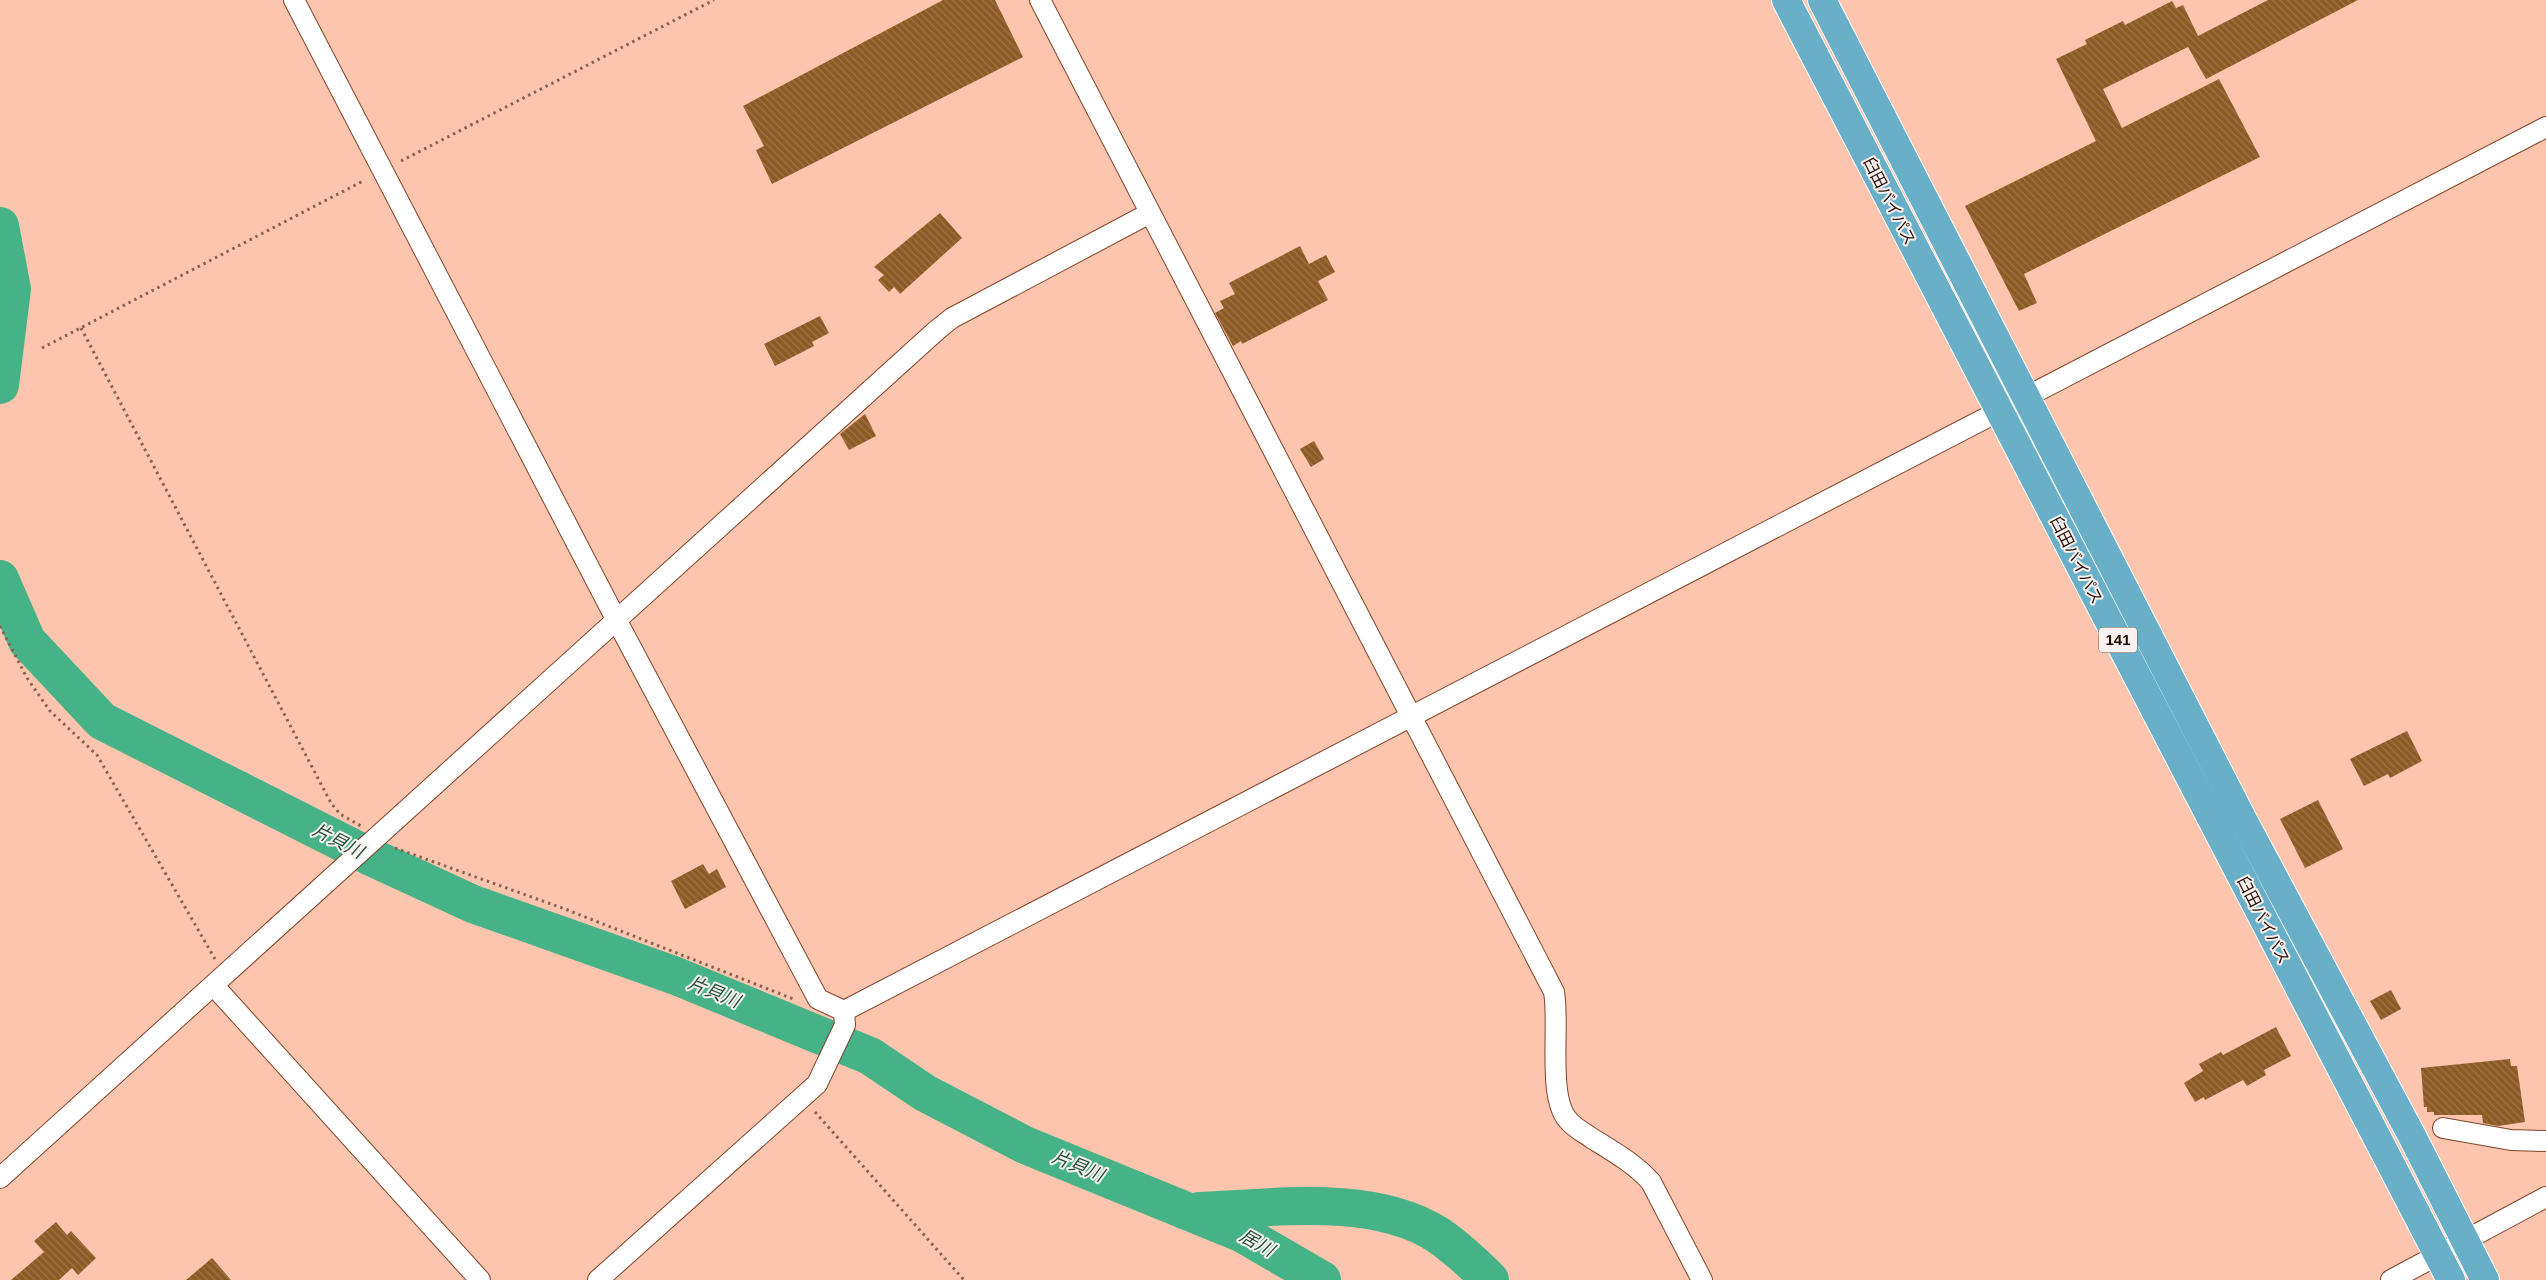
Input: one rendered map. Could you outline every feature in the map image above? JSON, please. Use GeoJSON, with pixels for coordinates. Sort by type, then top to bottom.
{"type":"FeatureCollection","features":[{"type":"Feature","properties":{"kind":"highway","name":"臼田バイパス"},"geometry":{"type":"LineString","coordinates":[[1786,0],[2451,1280]]}},
{"type":"Feature","properties":{"kind":"highway","name":"臼田バイパス"},"geometry":{"type":"LineString","coordinates":[[1822,0],[2239,811],[2412,1136],[2486,1280]]}},
{"type":"Feature","properties":{"kind":"street"},"geometry":{"type":"LineString","coordinates":[[294,0],[617,621],[818,999],[845,1018]]}},
{"type":"Feature","properties":{"kind":"street"},"geometry":{"type":"LineString","coordinates":[[1040,0],[1554,992],[1558,1011],[1556,1082],[1558,1100],[1567,1120],[1640,1170],[1651,1182],[1702,1280]]}},
{"type":"Feature","properties":{"kind":"street"},"geometry":{"type":"LineString","coordinates":[[598,1280],[803,1099],[822,1077],[845,1018],[1410,717],[2026,399],[2546,127]]}},
{"type":"Feature","properties":{"kind":"street"},"geometry":{"type":"LineString","coordinates":[[0,1178],[220,981],[374,838],[617,621],[937,330],[952,318],[1150,214]]}},
{"type":"Feature","properties":{"kind":"street"},"geometry":{"type":"LineString","coordinates":[[220,981],[480,1280]]}},
{"type":"Feature","properties":{"kind":"street"},"geometry":{"type":"LineString","coordinates":[[2443,1128],[2511,1140],[2546,1141]]}},
{"type":"Feature","properties":{"kind":"street"},"geometry":{"type":"LineString","coordinates":[[2390,1280],[2546,1197]]}},
{"type":"Feature","properties":{"kind":"path"},"geometry":{"type":"LineString","coordinates":[[81,328],[331,803],[340,814],[374,838],[390,846],[564,908],[798,1002]]}},
{"type":"Feature","properties":{"kind":"path"},"geometry":{"type":"LineString","coordinates":[[0,626],[27,678],[50,711],[96,755],[220,981]]}},
{"type":"Feature","properties":{"kind":"path"},"geometry":{"type":"LineString","coordinates":[[803,1099],[964,1280]]}},
{"type":"Feature","properties":{"kind":"building"},"geometry":{"type":"Polygon","coordinates":[[[943,0],[995,0],[1023,57],[772,184],[756,150],[764,146],[743,106],[943,0]]]}},
{"type":"Feature","properties":{"kind":"building"},"geometry":{"type":"Polygon","coordinates":[[[2268,0],[2358,0],[2206,79],[2188,47],[2103,89],[2122,128],[2219,79],[2260,157],[2024,274],[2037,303],[2019,311],[1965,206],[2096,141],[2056,59],[2087,44],[2085,40],[2123,21],[2125,25],[2172,1],[2176,8],[2183,5],[2198,36],[2268,0]]]}},
{"type":"Feature","properties":{"kind":"building"},"geometry":{"type":"Polygon","coordinates":[[[940,213],[962,238],[900,294],[894,287],[889,292],[878,280],[884,275],[874,267],[940,213]]]}},
{"type":"Feature","properties":{"kind":"building"},"geometry":{"type":"Polygon","coordinates":[[[1300,246],[1309,264],[1326,255],[1335,272],[1318,281],[1328,300],[1242,344],[1241,341],[1233,346],[1215,313],[1224,308],[1220,301],[1235,294],[1229,283],[1300,246]]]}},
{"type":"Feature","properties":{"kind":"building"},"geometry":{"type":"Polygon","coordinates":[[[820,316],[829,333],[812,342],[814,346],[775,366],[764,344],[820,316]]]}},
{"type":"Feature","properties":{"kind":"building"},"geometry":{"type":"Polygon","coordinates":[[[865,414],[876,436],[849,450],[840,434],[865,414]]]}},
{"type":"Feature","properties":{"kind":"building"},"geometry":{"type":"Polygon","coordinates":[[[1314,441],[1324,459],[1311,467],[1300,449],[1314,441]]]}},
{"type":"Feature","properties":{"kind":"building"},"geometry":{"type":"Polygon","coordinates":[[[2407,731],[2422,761],[2390,778],[2388,774],[2364,786],[2350,759],[2407,731]]]}},
{"type":"Feature","properties":{"kind":"building"},"geometry":{"type":"Polygon","coordinates":[[[2318,800],[2343,849],[2305,868],[2280,819],[2318,800]]]}},
{"type":"Feature","properties":{"kind":"building"},"geometry":{"type":"Polygon","coordinates":[[[703,864],[709,874],[717,869],[726,887],[685,909],[671,881],[703,864]]]}},
{"type":"Feature","properties":{"kind":"building"},"geometry":{"type":"Polygon","coordinates":[[[2391,990],[2401,1009],[2381,1020],[2370,1001],[2391,990]]]}},
{"type":"Feature","properties":{"kind":"building"},"geometry":{"type":"Polygon","coordinates":[[[2276,1027],[2291,1056],[2264,1070],[2266,1075],[2247,1086],[2243,1080],[2205,1100],[2204,1097],[2195,1102],[2184,1083],[2203,1071],[2199,1064],[2221,1052],[2223,1055],[2276,1027]]]}},
{"type":"Feature","properties":{"kind":"building"},"geometry":{"type":"Polygon","coordinates":[[[2510,1059],[2511,1066],[2517,1066],[2525,1122],[2498,1126],[2483,1123],[2482,1115],[2434,1115],[2434,1112],[2427,1112],[2427,1107],[2424,1107],[2421,1068],[2510,1059]]]}},
{"type":"Feature","properties":{"kind":"building"},"geometry":{"type":"Polygon","coordinates":[[[56,1222],[67,1235],[71,1231],[96,1258],[78,1275],[72,1268],[59,1280],[11,1280],[44,1252],[34,1241],[56,1222]]]}},
{"type":"Feature","properties":{"kind":"building"},"geometry":{"type":"Polygon","coordinates":[[[212,1258],[231,1280],[186,1280],[212,1258]]]}},
{"type":"Feature","properties":{"kind":"waterway","name":"片貝川"},"geometry":{"type":"LineString","coordinates":[[0,226],[12,289],[0,385]]}},
{"type":"Feature","properties":{"kind":"waterway","name":"片貝川"},"geometry":{"type":"LineString","coordinates":[[0,579],[27,641],[102,721],[371,857],[473,904],[676,976],[870,1056],[925,1093],[1025,1145],[1243,1234],[1322,1280]]}},
{"type":"Feature","properties":{"kind":"waterway","name":"片貝川"},"geometry":{"type":"LineString","coordinates":[[1199,1211],[1322,1206],[1384,1213],[1412,1222],[1438,1235],[1465,1256],[1490,1280]]}},
{"type":"Feature","properties":{"kind":"water label","name":"居川"},"geometry":{"type":"Point","coordinates":[1257,1243]}}]}
